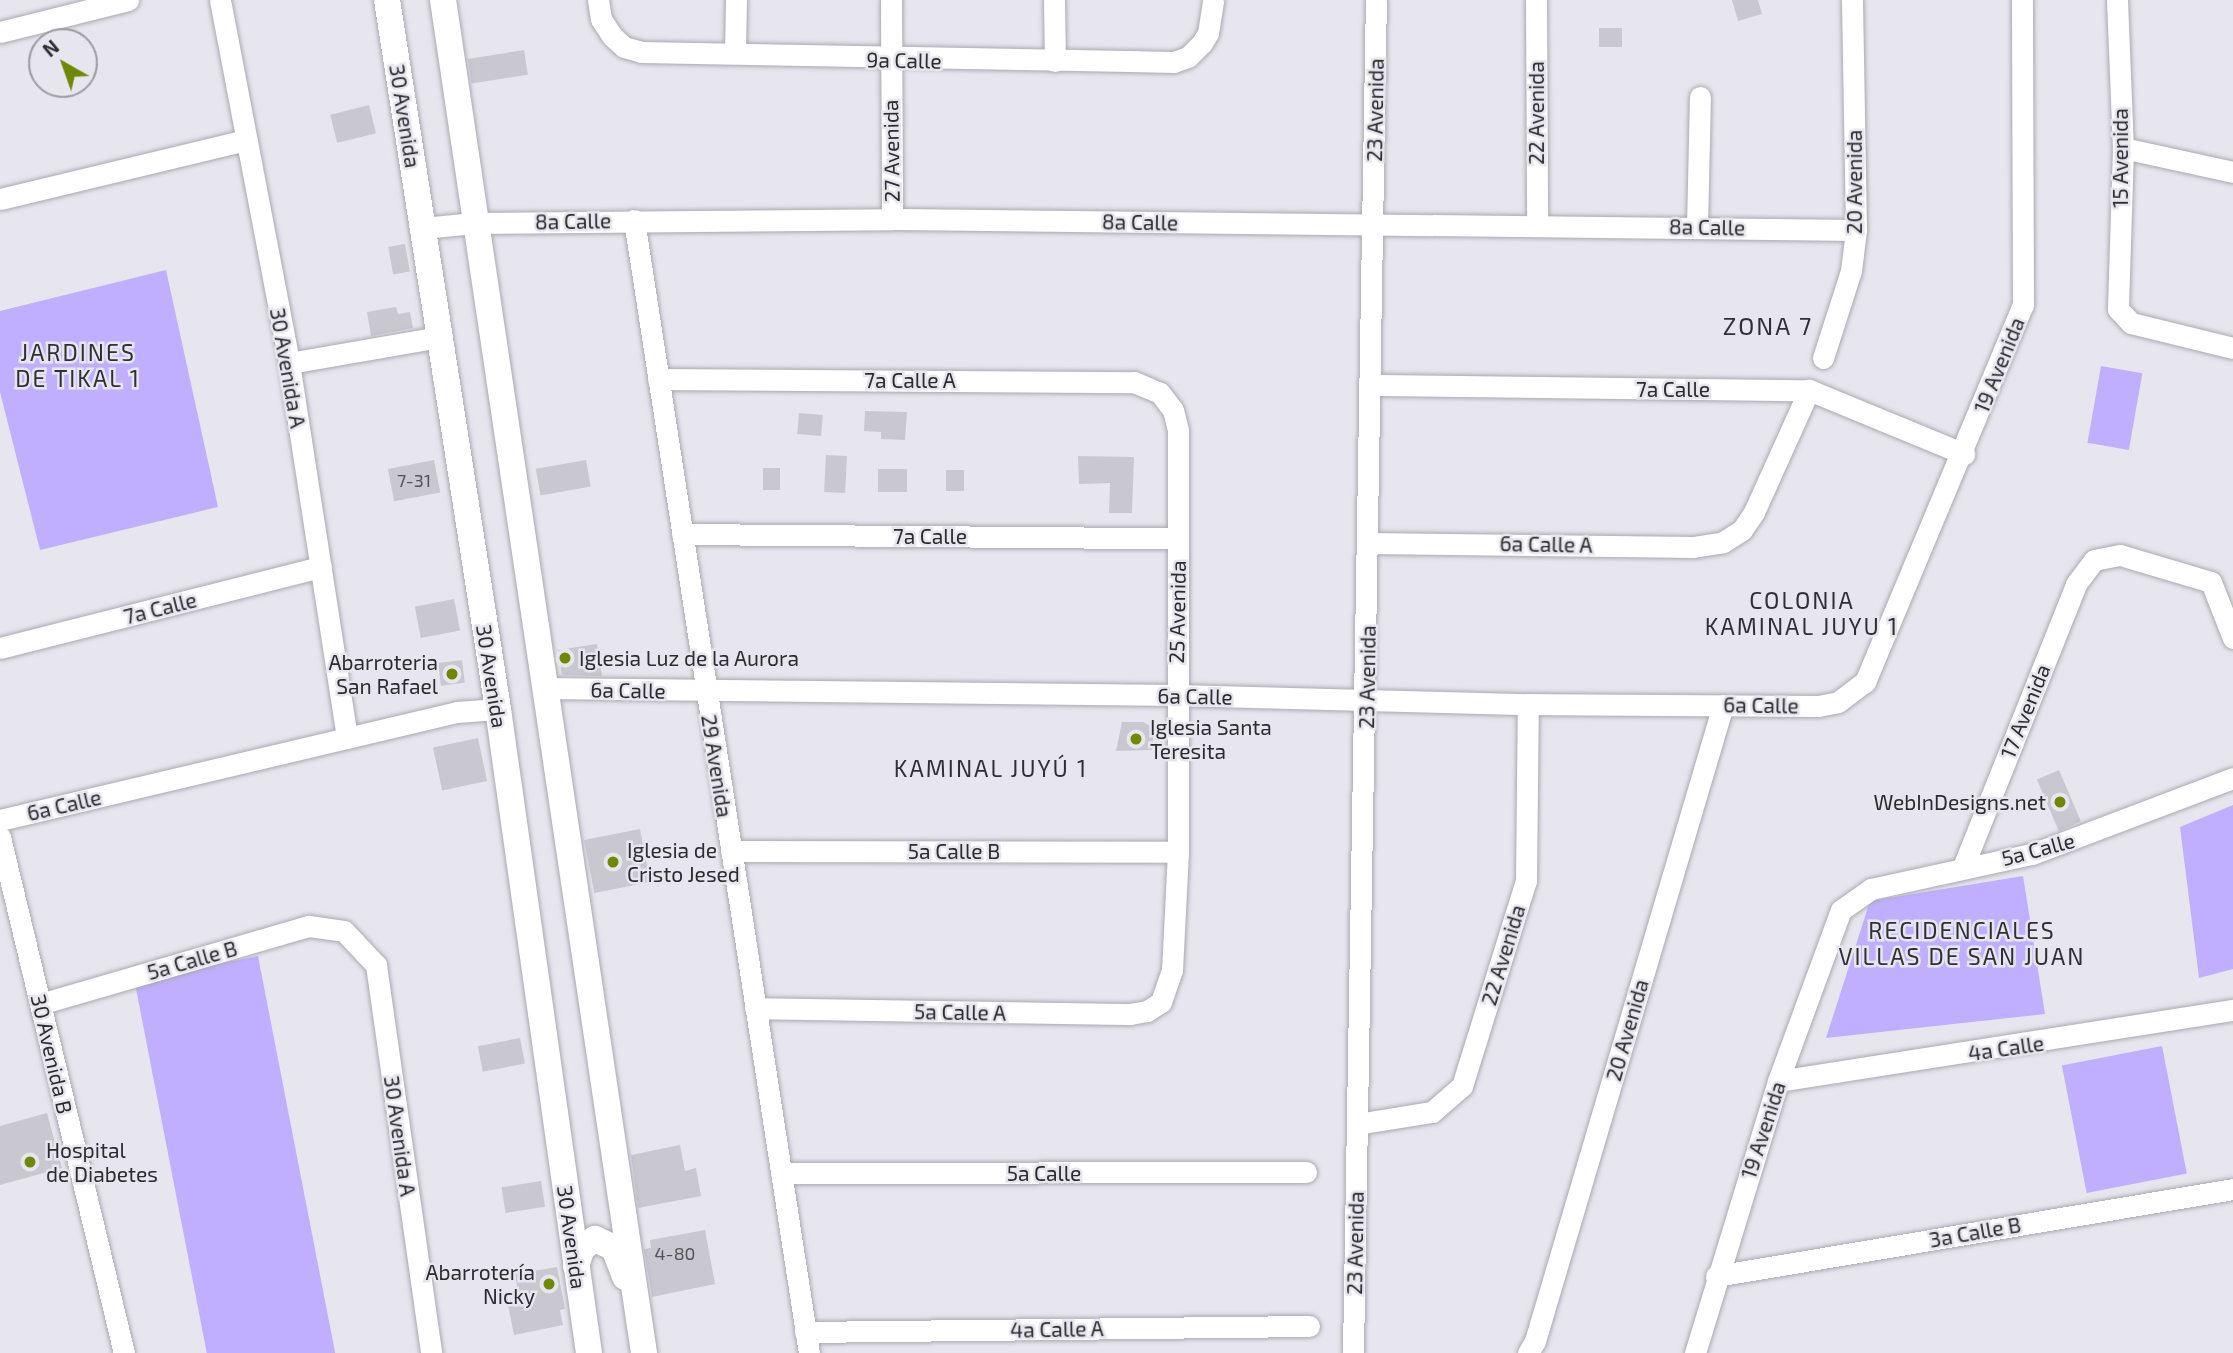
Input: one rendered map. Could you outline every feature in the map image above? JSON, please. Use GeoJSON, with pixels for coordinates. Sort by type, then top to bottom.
{"type":"FeatureCollection","features":[{"type":"Feature","properties":{"kind":"street"},"geometry":{"type":"LineString","coordinates":[[0,32],[128,0]]}},
{"type":"Feature","properties":{"kind":"street","name":"30 Avenida A"},"geometry":{"type":"LineString","coordinates":[[220,0],[289,363],[347,738]]}},
{"type":"Feature","properties":{"kind":"street","name":"30 Avenida"},"geometry":{"type":"LineString","coordinates":[[387,0],[498,709],[589,1353]]}},
{"type":"Feature","properties":{"kind":"street"},"geometry":{"type":"LineString","coordinates":[[443,0],[543,688],[644,1353]]}},
{"type":"Feature","properties":{"kind":"street","name":"9a Calle"},"geometry":{"type":"LineString","coordinates":[[598,0],[601,19],[612,36],[624,47],[641,52],[734,52],[890,61],[1174,62],[1198,49],[1208,33],[1213,0]]}},
{"type":"Feature","properties":{"kind":"street"},"geometry":{"type":"LineString","coordinates":[[734,52],[736,0]]}},
{"type":"Feature","properties":{"kind":"street","name":"27 Avenida"},"geometry":{"type":"LineString","coordinates":[[891,0],[892,219]]}},
{"type":"Feature","properties":{"kind":"street"},"geometry":{"type":"LineString","coordinates":[[1054,0],[1055,61]]}},
{"type":"Feature","properties":{"kind":"street","name":"23 Avenida"},"geometry":{"type":"LineString","coordinates":[[1353,1353],[1367,699],[1377,0]]}},
{"type":"Feature","properties":{"kind":"street","name":"22 Avenida"},"geometry":{"type":"LineString","coordinates":[[1536,0],[1536,226]]}},
{"type":"Feature","properties":{"kind":"street","name":"20 Avenida"},"geometry":{"type":"LineString","coordinates":[[1823,358],[1852,271],[1856,230],[1852,0]]}},
{"type":"Feature","properties":{"kind":"street","name":"19 Avenida"},"geometry":{"type":"LineString","coordinates":[[1845,699],[1865,682],[1964,454],[2024,296],[2022,0]]}},
{"type":"Feature","properties":{"kind":"street","name":"15 Avenida"},"geometry":{"type":"LineString","coordinates":[[2117,0],[2123,148],[2118,302],[2121,316],[2131,323],[2233,348]]}},
{"type":"Feature","properties":{"kind":"street"},"geometry":{"type":"LineString","coordinates":[[1697,227],[1700,97]]}},
{"type":"Feature","properties":{"kind":"street"},"geometry":{"type":"LineString","coordinates":[[0,199],[246,140]]}},
{"type":"Feature","properties":{"kind":"street"},"geometry":{"type":"LineString","coordinates":[[2123,148],[2233,172]]}},
{"type":"Feature","properties":{"kind":"street","name":"8a Calle"},"geometry":{"type":"LineString","coordinates":[[424,228],[474,223],[892,219],[1856,230]]}},
{"type":"Feature","properties":{"kind":"street","name":"29 Avenida"},"geometry":{"type":"LineString","coordinates":[[634,220],[807,1342]]}},
{"type":"Feature","properties":{"kind":"street"},"geometry":{"type":"LineString","coordinates":[[289,363],[440,337]]}},
{"type":"Feature","properties":{"kind":"street","name":"7a Calle A"},"geometry":{"type":"LineString","coordinates":[[658,379],[1122,381],[1160,393]]}},
{"type":"Feature","properties":{"kind":"street","name":"7a Calle"},"geometry":{"type":"LineString","coordinates":[[1370,385],[1809,390],[1964,454]]}},
{"type":"Feature","properties":{"kind":"street","name":"6a Calle A"},"geometry":{"type":"LineString","coordinates":[[1368,542],[1693,547],[1723,542],[1738,533],[1754,512],[1809,390]]}},
{"type":"Feature","properties":{"kind":"street","name":"25 Avenida"},"geometry":{"type":"LineString","coordinates":[[1160,393],[1173,410],[1178,430],[1178,852],[1172,970],[1161,1002]]}},
{"type":"Feature","properties":{"kind":"street","name":"7a Calle"},"geometry":{"type":"LineString","coordinates":[[682,534],[1178,538]]}},
{"type":"Feature","properties":{"kind":"street","name":"17 Avenida"},"geometry":{"type":"LineString","coordinates":[[1963,867],[2076,584],[2094,559],[2120,555],[2211,582],[2233,638]]}},
{"type":"Feature","properties":{"kind":"street","name":"7a Calle"},"geometry":{"type":"LineString","coordinates":[[0,648],[321,567]]}},
{"type":"Feature","properties":{"kind":"street","name":"6a Calle"},"geometry":{"type":"LineString","coordinates":[[543,688],[706,692],[1176,695],[1528,704],[1818,706],[1845,699]]}},
{"type":"Feature","properties":{"kind":"street","name":"22 Avenida"},"geometry":{"type":"LineString","coordinates":[[1357,1124],[1432,1112],[1462,1086],[1525,881],[1528,704]]}},
{"type":"Feature","properties":{"kind":"street","name":"20 Avenida"},"geometry":{"type":"LineString","coordinates":[[1528,1353],[1535,1341],[1723,705]]}},
{"type":"Feature","properties":{"kind":"street","name":"6a Calle"},"geometry":{"type":"LineString","coordinates":[[0,820],[457,712],[498,709]]}},
{"type":"Feature","properties":{"kind":"street","name":"5a Calle"},"geometry":{"type":"LineString","coordinates":[[1841,910],[1871,889],[2032,854],[2233,778]]}},
{"type":"Feature","properties":{"kind":"street","name":"30 Avenida B"},"geometry":{"type":"LineString","coordinates":[[0,837],[124,1353]]}},
{"type":"Feature","properties":{"kind":"street","name":"5a Calle B"},"geometry":{"type":"LineString","coordinates":[[731,851],[1178,852]]}},
{"type":"Feature","properties":{"kind":"street","name":"19 Avenida"},"geometry":{"type":"LineString","coordinates":[[1695,1353],[1716,1276],[1778,1081],[1841,910]]}},
{"type":"Feature","properties":{"kind":"street","name":"5a Calle B"},"geometry":{"type":"LineString","coordinates":[[40,1004],[309,926],[344,931]]}},
{"type":"Feature","properties":{"kind":"street","name":"30 Avenida A"},"geometry":{"type":"LineString","coordinates":[[344,931],[376,965],[430,1353]]}},
{"type":"Feature","properties":{"kind":"street","name":"5a Calle A"},"geometry":{"type":"LineString","coordinates":[[755,1009],[1130,1014],[1147,1011],[1161,1002]]}},
{"type":"Feature","properties":{"kind":"street","name":"4a Calle"},"geometry":{"type":"LineString","coordinates":[[1778,1081],[2233,1010]]}},
{"type":"Feature","properties":{"kind":"street","name":"5a Calle"},"geometry":{"type":"LineString","coordinates":[[781,1173],[1306,1172]]}},
{"type":"Feature","properties":{"kind":"street","name":"3a Calle B"},"geometry":{"type":"LineString","coordinates":[[1716,1276],[2233,1189]]}},
{"type":"Feature","properties":{"kind":"street"},"geometry":{"type":"LineString","coordinates":[[576,1266],[588,1242],[595,1239],[614,1248],[637,1305]]}},
{"type":"Feature","properties":{"kind":"street","name":"4a Calle A"},"geometry":{"type":"LineString","coordinates":[[807,1342],[1309,1326]]}},
{"type":"Feature","properties":{"kind":"shaded area"},"geometry":{"type":"Polygon","coordinates":[[[166,270],[218,507],[40,550],[0,392],[0,311],[166,270]]]}},
{"type":"Feature","properties":{"kind":"shaded area"},"geometry":{"type":"Polygon","coordinates":[[[2101,366],[2142,373],[2129,450],[2087,443],[2101,366]]]}},
{"type":"Feature","properties":{"kind":"shaded area"},"geometry":{"type":"Polygon","coordinates":[[[2233,805],[2233,969],[2199,978],[2180,827],[2233,805]]]}},
{"type":"Feature","properties":{"kind":"shaded area"},"geometry":{"type":"Polygon","coordinates":[[[2023,876],[2045,1014],[1826,1038],[1870,901],[2023,876]]]}},
{"type":"Feature","properties":{"kind":"shaded area"},"geometry":{"type":"Polygon","coordinates":[[[258,956],[335,1353],[207,1353],[134,980],[258,956]]]}},
{"type":"Feature","properties":{"kind":"shaded area"},"geometry":{"type":"Polygon","coordinates":[[[2162,1046],[2187,1174],[2087,1193],[2062,1065],[2162,1046]]]}},
{"type":"Feature","properties":{"kind":"building"},"geometry":{"type":"Polygon","coordinates":[[[1732,0],[1758,0],[1762,14],[1738,21],[1732,0]]]}},
{"type":"Feature","properties":{"kind":"building"},"geometry":{"type":"Polygon","coordinates":[[[1599,28],[1622,28],[1622,47],[1599,47],[1599,28]]]}},
{"type":"Feature","properties":{"kind":"building"},"geometry":{"type":"Polygon","coordinates":[[[524,50],[528,75],[472,84],[468,59],[524,50]]]}},
{"type":"Feature","properties":{"kind":"building"},"geometry":{"type":"Polygon","coordinates":[[[369,105],[376,133],[337,143],[330,115],[369,105]]]}},
{"type":"Feature","properties":{"kind":"building"},"geometry":{"type":"Polygon","coordinates":[[[405,244],[410,272],[393,275],[388,247],[405,244]]]}},
{"type":"Feature","properties":{"kind":"building"},"geometry":{"type":"Polygon","coordinates":[[[396,307],[398,314],[410,312],[413,328],[371,336],[367,312],[396,307]]]}},
{"type":"Feature","properties":{"kind":"building"},"geometry":{"type":"Polygon","coordinates":[[[865,411],[907,412],[905,440],[881,439],[881,432],[864,431],[865,411]]]}},
{"type":"Feature","properties":{"kind":"building"},"geometry":{"type":"Polygon","coordinates":[[[799,413],[823,415],[821,436],[797,434],[799,413]]]}},
{"type":"Feature","properties":{"kind":"building"},"geometry":{"type":"Polygon","coordinates":[[[826,455],[847,456],[845,493],[824,492],[826,455]]]}},
{"type":"Feature","properties":{"kind":"building"},"geometry":{"type":"Polygon","coordinates":[[[1078,456],[1134,457],[1132,513],[1109,513],[1110,483],[1079,484],[1078,456]]]}},
{"type":"Feature","properties":{"kind":"building"},"geometry":{"type":"Polygon","coordinates":[[[434,460],[440,492],[394,501],[388,469],[434,460]]]}},
{"type":"Feature","properties":{"kind":"building"},"geometry":{"type":"Polygon","coordinates":[[[586,460],[591,487],[540,495],[536,469],[586,460]]]}},
{"type":"Feature","properties":{"kind":"building"},"geometry":{"type":"Polygon","coordinates":[[[763,468],[780,468],[780,490],[763,490],[763,468]]]}},
{"type":"Feature","properties":{"kind":"building"},"geometry":{"type":"Polygon","coordinates":[[[878,469],[907,469],[907,492],[878,492],[878,469]]]}},
{"type":"Feature","properties":{"kind":"building"},"geometry":{"type":"Polygon","coordinates":[[[946,470],[964,470],[964,491],[946,491],[946,470]]]}},
{"type":"Feature","properties":{"kind":"building"},"geometry":{"type":"Polygon","coordinates":[[[454,599],[460,630],[421,638],[415,607],[454,599]]]}},
{"type":"Feature","properties":{"kind":"building"},"geometry":{"type":"Polygon","coordinates":[[[597,644],[602,676],[562,675],[558,650],[597,644]]]}},
{"type":"Feature","properties":{"kind":"building","name":"Abarroteria San Rafael"},"geometry":{"type":"Polygon","coordinates":[[[462,660],[465,683],[441,686],[438,663],[462,660]]]}},
{"type":"Feature","properties":{"kind":"building","name":"Iglesia Santa Teresita"},"geometry":{"type":"Polygon","coordinates":[[[1122,722],[1143,722],[1154,728],[1152,750],[1116,751],[1122,722]]]}},
{"type":"Feature","properties":{"kind":"building"},"geometry":{"type":"Polygon","coordinates":[[[478,738],[487,781],[442,791],[433,748],[478,738]]]}},
{"type":"Feature","properties":{"kind":"building","name":"WebInDesigns.net"},"geometry":{"type":"Polygon","coordinates":[[[2059,770],[2081,822],[2059,831],[2037,779],[2059,770]]]}},
{"type":"Feature","properties":{"kind":"building","name":"Iglesia de Cristo Jesed"},"geometry":{"type":"Polygon","coordinates":[[[640,829],[650,882],[594,893],[584,840],[640,829]]]}},
{"type":"Feature","properties":{"kind":"building"},"geometry":{"type":"Polygon","coordinates":[[[520,1038],[525,1064],[483,1072],[478,1046],[520,1038]]]}},
{"type":"Feature","properties":{"kind":"building"},"geometry":{"type":"Polygon","coordinates":[[[47,1113],[62,1168],[0,1185],[0,1126],[47,1113]]]}},
{"type":"Feature","properties":{"kind":"building"},"geometry":{"type":"Polygon","coordinates":[[[680,1145],[685,1171],[696,1168],[701,1196],[638,1208],[631,1155],[680,1145]]]}},
{"type":"Feature","properties":{"kind":"building"},"geometry":{"type":"Polygon","coordinates":[[[541,1181],[545,1207],[506,1213],[501,1187],[541,1181]]]}},
{"type":"Feature","properties":{"kind":"building"},"geometry":{"type":"Polygon","coordinates":[[[705,1230],[715,1284],[652,1297],[644,1249],[651,1248],[650,1240],[705,1230]]]}},
{"type":"Feature","properties":{"kind":"building"},"geometry":{"type":"Polygon","coordinates":[[[557,1267],[565,1309],[560,1310],[563,1325],[514,1335],[508,1305],[520,1303],[515,1274],[557,1267]]]}},
{"type":"Feature","properties":{"kind":"place","name":"Iglesia Luz de la Aurora"},"geometry":{"type":"Point","coordinates":[565,658]}},
{"type":"Feature","properties":{"kind":"place","name":"Abarroteria San Rafael"},"geometry":{"type":"Point","coordinates":[452,674]}},
{"type":"Feature","properties":{"kind":"place","name":"Iglesia Santa Teresita"},"geometry":{"type":"Point","coordinates":[1136,739]}},
{"type":"Feature","properties":{"kind":"place","name":"WebInDesigns.net"},"geometry":{"type":"Point","coordinates":[2060,802]}},
{"type":"Feature","properties":{"kind":"place","name":"Iglesia de Cristo Jesed"},"geometry":{"type":"Point","coordinates":[613,862]}},
{"type":"Feature","properties":{"kind":"place","name":"Hospital de Diabetes"},"geometry":{"type":"Point","coordinates":[30,1162]}},
{"type":"Feature","properties":{"kind":"place","name":"Abarrotería Nicky"},"geometry":{"type":"Point","coordinates":[549,1284]}},
{"type":"Feature","properties":{"kind":"district","name":"ZONA 7"},"geometry":{"type":"Point","coordinates":[1768,326]}},
{"type":"Feature","properties":{"kind":"district","name":"JARDINES DE TIKAL 1"},"geometry":{"type":"Point","coordinates":[78,365]}},
{"type":"Feature","properties":{"kind":"district","name":"COLONIA KAMINAL JUYU 1"},"geometry":{"type":"Point","coordinates":[1802,613]}},
{"type":"Feature","properties":{"kind":"district","name":"KAMINAL JUYÚ 1"},"geometry":{"type":"Point","coordinates":[991,768]}},
{"type":"Feature","properties":{"kind":"district","name":"RECIDENCIALES VILLAS DE SAN JUAN"},"geometry":{"type":"Point","coordinates":[1962,943]}}]}
